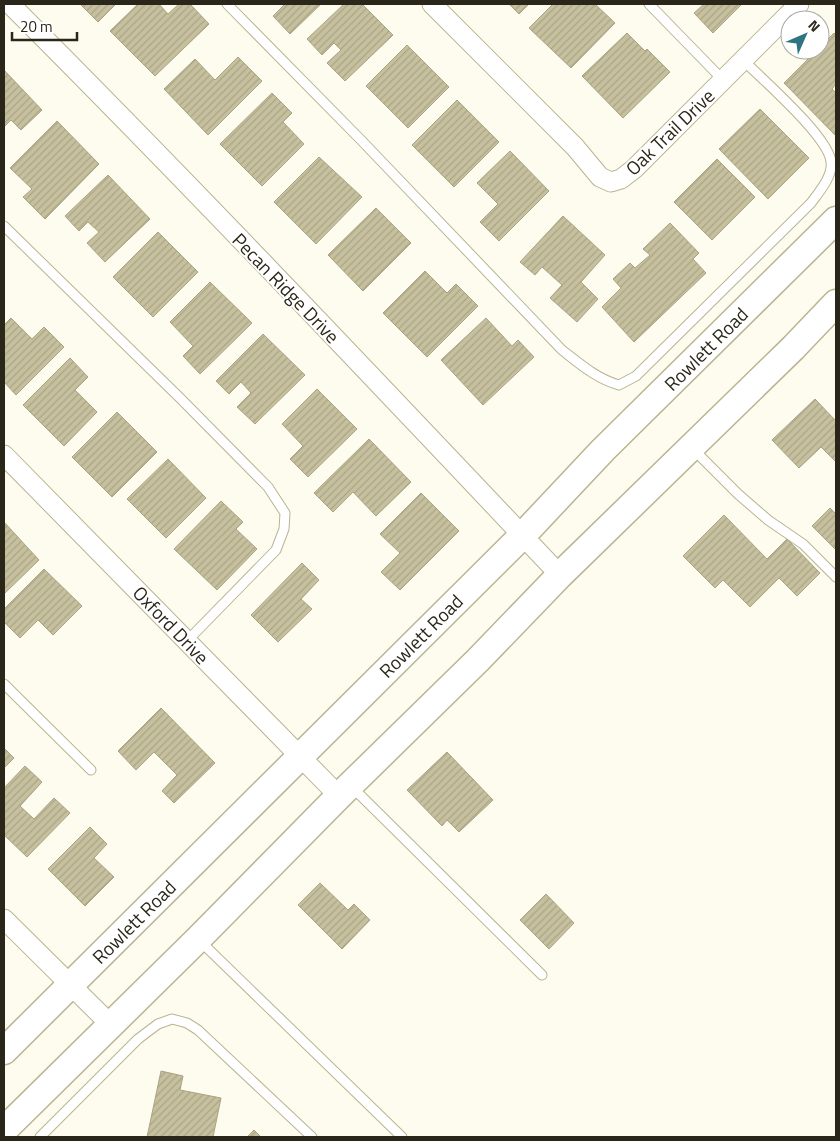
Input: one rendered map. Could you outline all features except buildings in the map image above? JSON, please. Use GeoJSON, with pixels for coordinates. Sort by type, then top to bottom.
{"type":"FeatureCollection","features":[{"type":"Feature","properties":{"kind":"main road","name":"Rowlett Road"},"geometry":{"type":"LineString","coordinates":[[4,1051],[523,535],[604,450],[836,220]]}},
{"type":"Feature","properties":{"kind":"main road"},"geometry":{"type":"LineString","coordinates":[[4,1130],[836,303]]}},
{"type":"Feature","properties":{"kind":"street","name":"Pecan Ridge Drive"},"geometry":{"type":"LineString","coordinates":[[10,4],[94,88],[523,535],[560,576]]}},
{"type":"Feature","properties":{"kind":"street","name":"Oak Trail Drive"},"geometry":{"type":"LineString","coordinates":[[432,4],[575,147],[600,177],[611,182],[621,179],[634,169],[799,4]]}},
{"type":"Feature","properties":{"kind":"street","name":"Oxford Drive"},"geometry":{"type":"LineString","coordinates":[[4,455],[300,757],[344,790]]}},
{"type":"Feature","properties":{"kind":"street"},"geometry":{"type":"LineString","coordinates":[[4,919],[111,1025]]}},
{"type":"Feature","properties":{"kind":"lane"},"geometry":{"type":"LineString","coordinates":[[226,4],[361,140],[562,350],[586,369],[610,382],[620,385],[636,376],[811,203],[826,182],[832,164],[829,151],[812,129],[742,60]]}},
{"type":"Feature","properties":{"kind":"lane"},"geometry":{"type":"LineString","coordinates":[[648,4],[723,80]]}},
{"type":"Feature","properties":{"kind":"lane"},"geometry":{"type":"LineString","coordinates":[[4,226],[268,487],[285,513],[284,529],[276,550],[187,642]]}},
{"type":"Feature","properties":{"kind":"lane"},"geometry":{"type":"LineString","coordinates":[[691,447],[738,494],[768,520],[803,544],[836,577]]}},
{"type":"Feature","properties":{"kind":"lane"},"geometry":{"type":"LineString","coordinates":[[4,684],[91,770]]}},
{"type":"Feature","properties":{"kind":"lane"},"geometry":{"type":"LineString","coordinates":[[344,790],[542,975]]}},
{"type":"Feature","properties":{"kind":"lane"},"geometry":{"type":"LineString","coordinates":[[198,939],[402,1137]]}},
{"type":"Feature","properties":{"kind":"lane"},"geometry":{"type":"LineString","coordinates":[[40,1137],[138,1039],[158,1024],[172,1019],[187,1023],[198,1030],[312,1137]]}}]}
